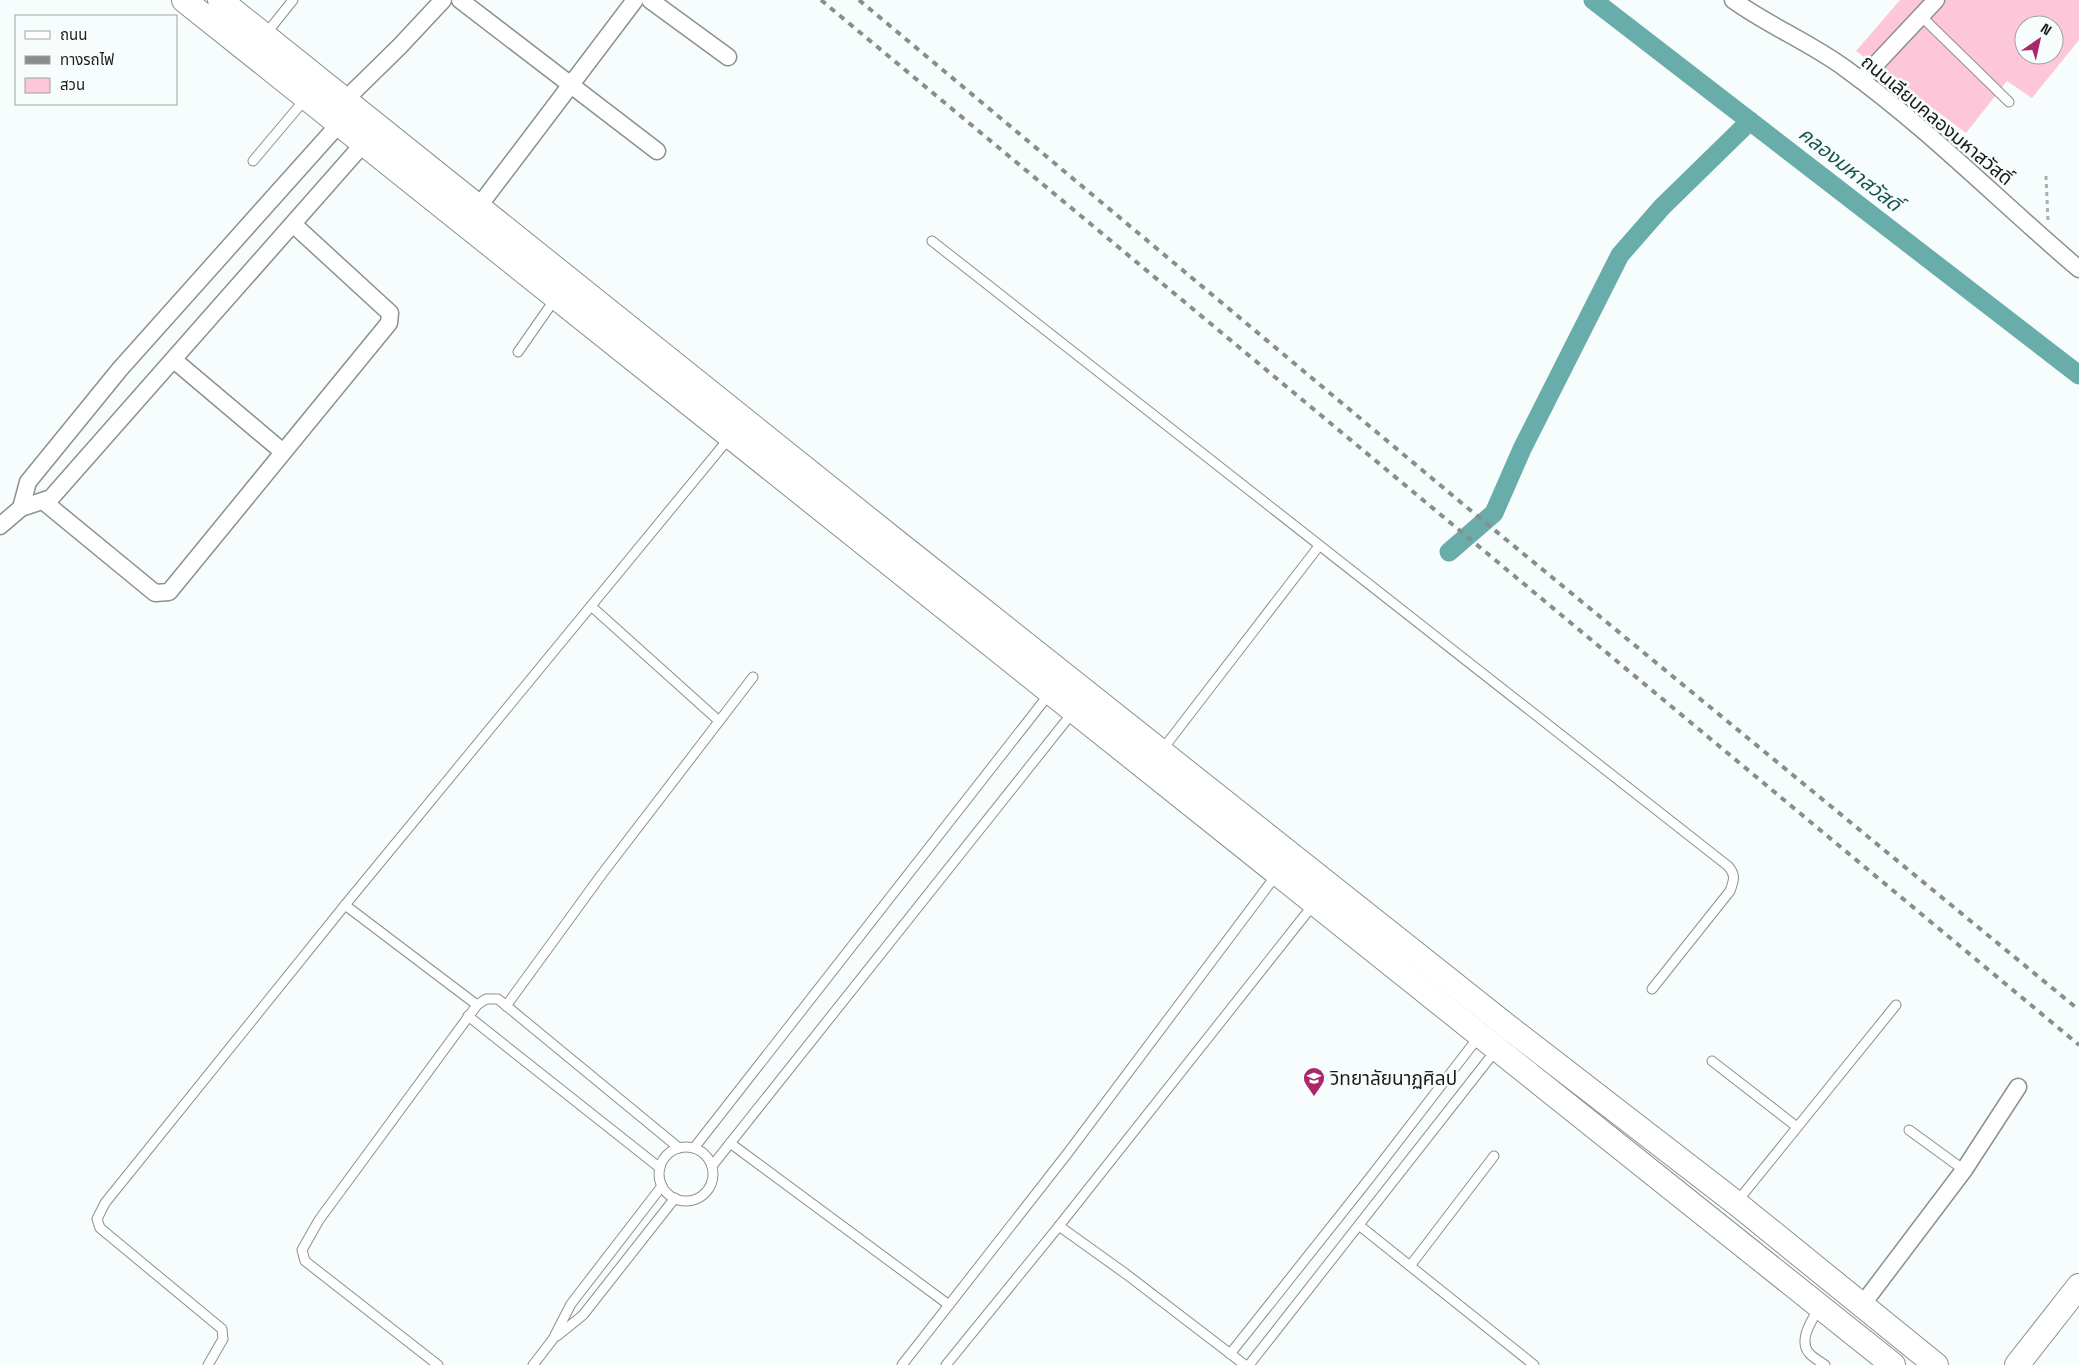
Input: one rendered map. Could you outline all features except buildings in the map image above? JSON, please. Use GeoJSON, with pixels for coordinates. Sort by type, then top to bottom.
{"type":"FeatureCollection","features":[{"type":"Feature","properties":{"kind":"main road"},"geometry":{"type":"LineString","coordinates":[[184,0],[730,437],[1081,701],[1278,872],[1316,902],[1501,1043],[1736,1204],[1936,1365]]}},
{"type":"Feature","properties":{"kind":"main road"},"geometry":{"type":"LineString","coordinates":[[220,0],[898,543],[1058,683]]}},
{"type":"Feature","properties":{"kind":"main road"},"geometry":{"type":"LineString","coordinates":[[1081,701],[1162,750],[1501,1043],[1893,1365]]}},
{"type":"Feature","properties":{"kind":"main road"},"geometry":{"type":"LineString","coordinates":[[2017,1365],[2079,1286]]}},
{"type":"Feature","properties":{"kind":"street"},"geometry":{"type":"LineString","coordinates":[[346,99],[394,53],[443,0]]}},
{"type":"Feature","properties":{"kind":"street"},"geometry":{"type":"LineString","coordinates":[[460,0],[657,151]]}},
{"type":"Feature","properties":{"kind":"street"},"geometry":{"type":"LineString","coordinates":[[479,206],[635,0]]}},
{"type":"Feature","properties":{"kind":"street"},"geometry":{"type":"LineString","coordinates":[[650,0],[728,57]]}},
{"type":"Feature","properties":{"kind":"street"},"geometry":{"type":"LineString","coordinates":[[1861,80],[1936,0]]}},
{"type":"Feature","properties":{"kind":"street","name":"ถนนเลียบคลองมหาสวัสดิ์"},"geometry":{"type":"LineString","coordinates":[[1738,1],[1770,25],[1824,54],[1904,113],[2079,269]]}},
{"type":"Feature","properties":{"kind":"street"},"geometry":{"type":"LineString","coordinates":[[21,508],[28,482],[120,369],[339,124]]}},
{"type":"Feature","properties":{"kind":"street"},"geometry":{"type":"LineString","coordinates":[[0,526],[21,508],[51,498],[364,143]]}},
{"type":"Feature","properties":{"kind":"street"},"geometry":{"type":"LineString","coordinates":[[43,501],[155,593],[163,594],[169,592],[389,323],[390,313],[294,224]]}},
{"type":"Feature","properties":{"kind":"street"},"geometry":{"type":"LineString","coordinates":[[174,360],[283,452]]}},
{"type":"Feature","properties":{"kind":"street"},"geometry":{"type":"LineString","coordinates":[[1862,1305],[1964,1170],[2018,1087]]}},
{"type":"Feature","properties":{"kind":"lane"},"geometry":{"type":"LineString","coordinates":[[265,35],[293,0]]}},
{"type":"Feature","properties":{"kind":"lane"},"geometry":{"type":"LineString","coordinates":[[1921,16],[2010,102]]}},
{"type":"Feature","properties":{"kind":"lane"},"geometry":{"type":"LineString","coordinates":[[253,161],[306,97]]}},
{"type":"Feature","properties":{"kind":"lane"},"geometry":{"type":"LineString","coordinates":[[932,241],[1712,854],[1733,873],[1734,880],[1730,891],[1652,989]]}},
{"type":"Feature","properties":{"kind":"lane"},"geometry":{"type":"LineString","coordinates":[[518,352],[556,296]]}},
{"type":"Feature","properties":{"kind":"lane"},"geometry":{"type":"LineString","coordinates":[[208,1365],[223,1339],[222,1329],[100,1228],[97,1220],[105,1203],[345,906],[730,437]]}},
{"type":"Feature","properties":{"kind":"lane"},"geometry":{"type":"LineString","coordinates":[[1162,750],[1319,546]]}},
{"type":"Feature","properties":{"kind":"lane"},"geometry":{"type":"LineString","coordinates":[[591,606],[720,721]]}},
{"type":"Feature","properties":{"kind":"lane"},"geometry":{"type":"LineString","coordinates":[[506,1006],[602,874],[753,677]]}},
{"type":"Feature","properties":{"kind":"lane"},"geometry":{"type":"LineString","coordinates":[[694,1148],[1058,683]]}},
{"type":"Feature","properties":{"kind":"lane"},"geometry":{"type":"LineString","coordinates":[[712,1166],[1081,701]]}},
{"type":"Feature","properties":{"kind":"lane"},"geometry":{"type":"LineString","coordinates":[[902,1365],[1067,1154],[1278,872]]}},
{"type":"Feature","properties":{"kind":"lane"},"geometry":{"type":"LineString","coordinates":[[946,1365],[1316,902]]}},
{"type":"Feature","properties":{"kind":"lane"},"geometry":{"type":"LineString","coordinates":[[345,906],[476,1005]]}},
{"type":"Feature","properties":{"kind":"lane"},"geometry":{"type":"LineString","coordinates":[[438,1365],[305,1261],[302,1250],[318,1220],[476,1005],[486,999],[498,999],[680,1148]]}},
{"type":"Feature","properties":{"kind":"lane"},"geometry":{"type":"LineString","coordinates":[[1736,1204],[1896,1005]]}},
{"type":"Feature","properties":{"kind":"lane"},"geometry":{"type":"LineString","coordinates":[[468,1016],[660,1168]]}},
{"type":"Feature","properties":{"kind":"lane"},"geometry":{"type":"LineString","coordinates":[[1249,1365],[1360,1226],[1501,1043]]}},
{"type":"Feature","properties":{"kind":"lane"},"geometry":{"type":"LineString","coordinates":[[1230,1354],[1370,1179],[1501,1043]]}},
{"type":"Feature","properties":{"kind":"lane"},"geometry":{"type":"LineString","coordinates":[[1712,1061],[1797,1127]]}},
{"type":"Feature","properties":{"kind":"lane"},"geometry":{"type":"LineString","coordinates":[[1909,1130],[1964,1170]]}},
{"type":"Feature","properties":{"kind":"lane"},"geometry":{"type":"LineString","coordinates":[[730,1143],[949,1305]]}},
{"type":"Feature","properties":{"kind":"lane"},"geometry":{"type":"LineString","coordinates":[[680,1148],[694,1148],[708,1158],[712,1166],[713,1174],[707,1191],[692,1200],[675,1198],[662,1186],[660,1168],[669,1153],[680,1148]]}},
{"type":"Feature","properties":{"kind":"lane"},"geometry":{"type":"LineString","coordinates":[[1410,1266],[1494,1156]]}},
{"type":"Feature","properties":{"kind":"lane"},"geometry":{"type":"LineString","coordinates":[[533,1365],[553,1339],[571,1304],[662,1186]]}},
{"type":"Feature","properties":{"kind":"lane"},"geometry":{"type":"LineString","coordinates":[[553,1339],[583,1315],[675,1198]]}},
{"type":"Feature","properties":{"kind":"lane"},"geometry":{"type":"LineString","coordinates":[[1059,1226],[1126,1274],[1245,1365]]}},
{"type":"Feature","properties":{"kind":"lane"},"geometry":{"type":"LineString","coordinates":[[1360,1226],[1534,1365]]}},
{"type":"Feature","properties":{"kind":"lane"},"geometry":{"type":"LineString","coordinates":[[1820,1306],[1809,1324],[1805,1341],[1808,1353],[1826,1365]]}},
{"type":"Feature","properties":{"kind":"path"},"geometry":{"type":"LineString","coordinates":[[2046,176],[2049,244]]}},
{"type":"Feature","properties":{"kind":"green space"},"geometry":{"type":"Polygon","coordinates":[[[1900,0],[2079,0],[2079,40],[2064,59],[2064,15],[2014,15],[2014,65],[2059,65],[2032,98],[2007,81],[1966,133],[1856,51],[1900,0]]]}},
{"type":"Feature","properties":{"kind":"waterway","name":"คลองมหาสวัสดิ์"},"geometry":{"type":"LineString","coordinates":[[1593,0],[2079,375]]}},
{"type":"Feature","properties":{"kind":"waterway"},"geometry":{"type":"LineString","coordinates":[[1449,552],[1494,513],[1522,449],[1620,255],[1662,207],[1750,121]]}},
{"type":"Feature","properties":{"kind":"railway"},"geometry":{"type":"LineString","coordinates":[[821,0],[2079,1045]]}},
{"type":"Feature","properties":{"kind":"railway"},"geometry":{"type":"LineString","coordinates":[[859,0],[1464,505],[2079,1010]]}},
{"type":"Feature","properties":{"kind":"place","name":"วิทยาลัยนาฏศิลป"},"geometry":{"type":"Point","coordinates":[1314,1097]}}]}
